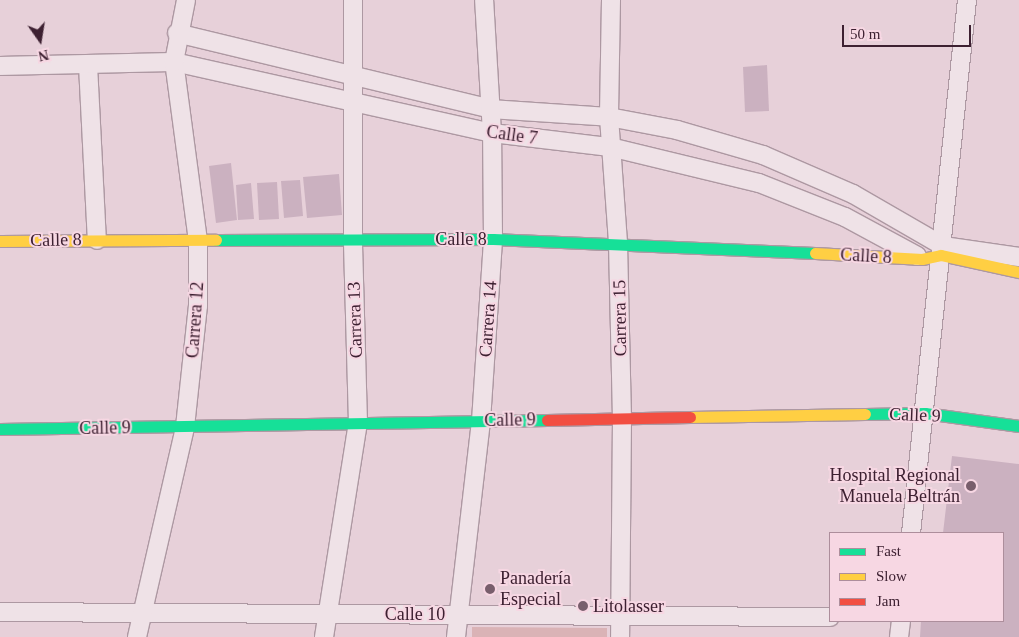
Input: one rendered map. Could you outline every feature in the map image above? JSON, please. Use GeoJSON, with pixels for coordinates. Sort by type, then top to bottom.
{"type":"FeatureCollection","features":[{"type":"Feature","properties":{"kind":"street","name":"Carrera 12"},"geometry":{"type":"LineString","coordinates":[[137,637],[185,427],[198,306],[198,241],[174,62],[177,33],[186,0]]}},
{"type":"Feature","properties":{"kind":"street","name":"Carrera 13"},"geometry":{"type":"LineString","coordinates":[[324,637],[358,423],[353,240],[353,0]]}},
{"type":"Feature","properties":{"kind":"street","name":"Carrera 14"},"geometry":{"type":"LineString","coordinates":[[456,637],[457,614],[481,420],[493,239],[492,133],[484,0]]}},
{"type":"Feature","properties":{"kind":"street","name":"Carrera 15"},"geometry":{"type":"LineString","coordinates":[[611,0],[609,117],[618,243],[622,418],[620,637]]}},
{"type":"Feature","properties":{"kind":"street"},"geometry":{"type":"LineString","coordinates":[[911,532],[967,0]]}},
{"type":"Feature","properties":{"kind":"street"},"geometry":{"type":"LineString","coordinates":[[177,33],[490,108],[609,117],[677,130],[763,156],[853,194],[942,251],[1019,272]]}},
{"type":"Feature","properties":{"kind":"street","name":"Calle 7"},"geometry":{"type":"LineString","coordinates":[[0,66],[174,62],[492,133],[610,147],[759,183],[846,217],[922,258]]}},
{"type":"Feature","properties":{"kind":"street"},"geometry":{"type":"LineString","coordinates":[[88,65],[97,240]]}},
{"type":"Feature","properties":{"kind":"street"},"geometry":{"type":"LineString","coordinates":[[759,183],[763,156]]}},
{"type":"Feature","properties":{"kind":"street","name":"Calle 8"},"geometry":{"type":"LineString","coordinates":[[0,241],[493,239],[618,243],[922,258],[942,251]]}},
{"type":"Feature","properties":{"kind":"street"},"geometry":{"type":"LineString","coordinates":[[942,251],[1019,256]]}},
{"type":"Feature","properties":{"kind":"street","name":"Calle 9"},"geometry":{"type":"LineString","coordinates":[[0,429],[925,413],[1019,426]]}},
{"type":"Feature","properties":{"kind":"street","name":"Calle 10"},"geometry":{"type":"LineString","coordinates":[[0,612],[829,617]]}},
{"type":"Feature","properties":{"kind":"street"},"geometry":{"type":"LineString","coordinates":[[900,637],[901,622]]}},
{"type":"Feature","properties":{"kind":"shaded area"},"geometry":{"type":"Polygon","coordinates":[[[472,627],[607,628],[607,637],[472,637],[472,627]]]}},
{"type":"Feature","properties":{"kind":"building"},"geometry":{"type":"Polygon","coordinates":[[[767,65],[769,111],[745,112],[743,67],[767,65]]]}},
{"type":"Feature","properties":{"kind":"building"},"geometry":{"type":"Polygon","coordinates":[[[231,163],[237,220],[216,223],[209,166],[231,163]]]}},
{"type":"Feature","properties":{"kind":"building"},"geometry":{"type":"Polygon","coordinates":[[[339,174],[342,215],[307,218],[303,177],[339,174]]]}},
{"type":"Feature","properties":{"kind":"building"},"geometry":{"type":"Polygon","coordinates":[[[300,180],[303,216],[284,218],[281,181],[300,180]]]}},
{"type":"Feature","properties":{"kind":"building"},"geometry":{"type":"Polygon","coordinates":[[[277,182],[279,219],[259,220],[257,183],[277,182]]]}},
{"type":"Feature","properties":{"kind":"building"},"geometry":{"type":"Polygon","coordinates":[[[251,183],[254,219],[238,220],[236,185],[251,183]]]}},
{"type":"Feature","properties":{"kind":"building","name":"Hospital Regional Manuela Beltrán"},"geometry":{"type":"Polygon","coordinates":[[[952,456],[1019,464],[1019,637],[920,637],[921,622],[1004,622],[1004,532],[943,532],[952,456]]]}},
{"type":"Feature","properties":{"kind":"traffic: fast"},"geometry":{"type":"LineString","coordinates":[[216,240],[493,239],[815,253]]}},
{"type":"Feature","properties":{"kind":"traffic: fast"},"geometry":{"type":"LineString","coordinates":[[865,414],[925,413],[1019,426]]}},
{"type":"Feature","properties":{"kind":"traffic: fast"},"geometry":{"type":"LineString","coordinates":[[0,429],[547,420]]}},
{"type":"Feature","properties":{"kind":"traffic: slow"},"geometry":{"type":"LineString","coordinates":[[0,241],[216,240]]}},
{"type":"Feature","properties":{"kind":"traffic: slow"},"geometry":{"type":"LineString","coordinates":[[815,253],[922,259],[941,255],[1019,272]]}},
{"type":"Feature","properties":{"kind":"traffic: slow"},"geometry":{"type":"LineString","coordinates":[[690,417],[865,414]]}},
{"type":"Feature","properties":{"kind":"traffic: jam"},"geometry":{"type":"LineString","coordinates":[[547,420],[690,417]]}},
{"type":"Feature","properties":{"kind":"place","name":"Hospital Regional Manuela Beltrán"},"geometry":{"type":"Point","coordinates":[971,486]}},
{"type":"Feature","properties":{"kind":"place","name":"Panadería Especial"},"geometry":{"type":"Point","coordinates":[490,589]}},
{"type":"Feature","properties":{"kind":"place","name":"Litolasser"},"geometry":{"type":"Point","coordinates":[583,606]}}]}
